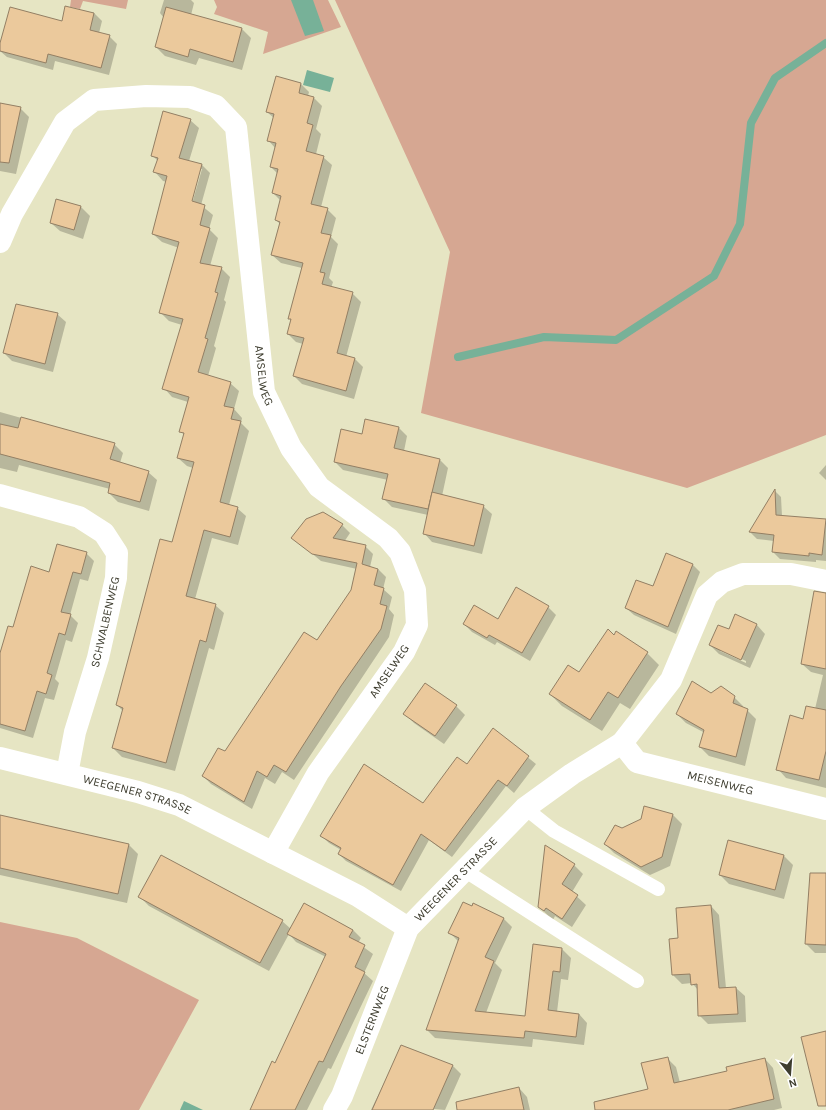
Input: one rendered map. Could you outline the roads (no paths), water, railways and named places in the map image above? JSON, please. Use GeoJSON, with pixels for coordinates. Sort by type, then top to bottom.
{"type":"FeatureCollection","features":[{"type":"Feature","properties":{"kind":"street","name":"AMSELWEG"},"geometry":{"type":"LineString","coordinates":[[0,242],[12,214],[65,122],[94,100],[146,96],[190,97],[216,106],[236,127],[264,392],[291,448],[319,487],[388,538],[400,552],[415,590],[416,625],[404,652],[318,773],[273,853]]}},
{"type":"Feature","properties":{"kind":"street","name":"SCHWALBENWEG"},"geometry":{"type":"LineString","coordinates":[[0,495],[79,517],[104,533],[117,553],[116,578],[98,658],[75,732],[67,774]]}},
{"type":"Feature","properties":{"kind":"street","name":"WEEGENER STRASSE"},"geometry":{"type":"LineString","coordinates":[[0,758],[138,792],[180,805],[358,896],[408,928],[525,808],[572,774],[622,743],[671,680],[707,595],[722,582],[743,574],[791,574],[826,581]]}},
{"type":"Feature","properties":{"kind":"street","name":"MEISENWEG"},"geometry":{"type":"LineString","coordinates":[[622,743],[637,762],[826,809]]}},
{"type":"Feature","properties":{"kind":"street","name":"ELSTERNWEG"},"geometry":{"type":"LineString","coordinates":[[334,1110],[342,1096],[408,928]]}},
{"type":"Feature","properties":{"kind":"lane"},"geometry":{"type":"LineString","coordinates":[[525,808],[554,831],[658,889]]}},
{"type":"Feature","properties":{"kind":"lane"},"geometry":{"type":"LineString","coordinates":[[464,870],[636,980]]}},
{"type":"Feature","properties":{"kind":"waterway"},"geometry":{"type":"LineString","coordinates":[[458,357],[544,337],[616,340],[714,276],[740,224],[751,123],[775,78],[826,43]]}}]}
